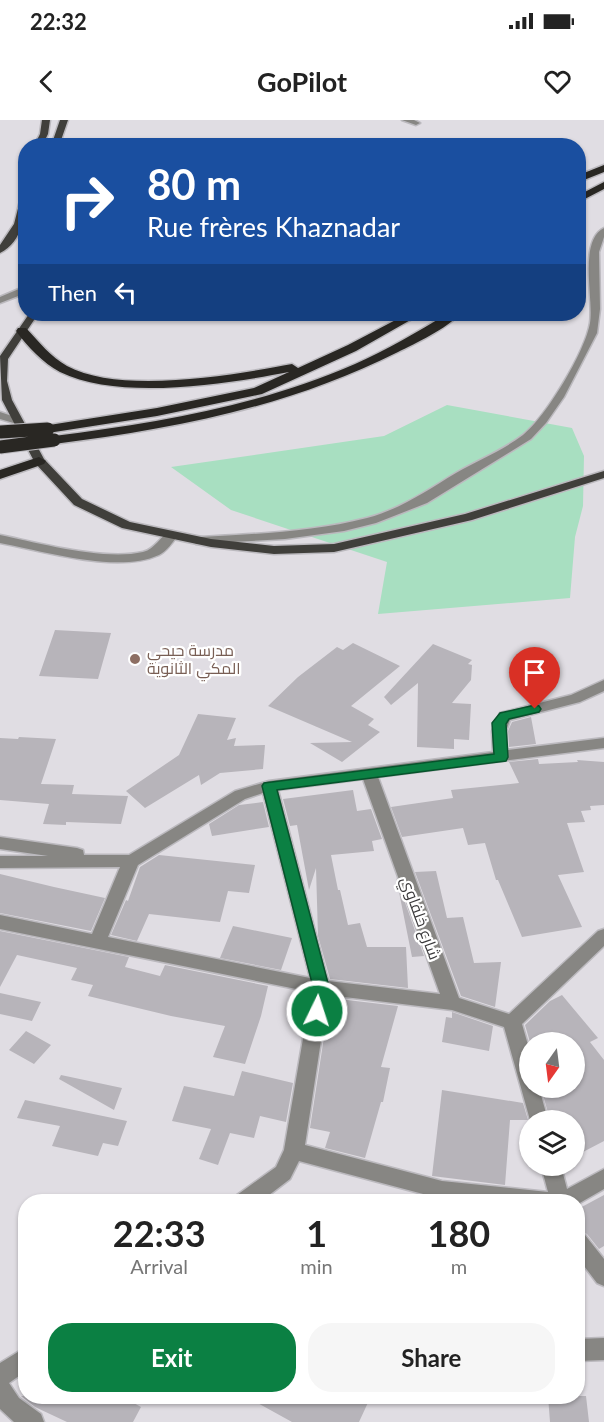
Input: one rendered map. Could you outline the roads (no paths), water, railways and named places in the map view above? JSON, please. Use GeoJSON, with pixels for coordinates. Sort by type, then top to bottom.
{"type":"FeatureCollection","features":[{"type":"Feature","properties":{"kind":"highway"},"geometry":{"type":"LineString","coordinates":[[586,176],[604,168]]}},
{"type":"Feature","properties":{"kind":"highway"},"geometry":{"type":"LineString","coordinates":[[586,195],[604,184]]}},
{"type":"Feature","properties":{"kind":"highway"},"geometry":{"type":"LineString","coordinates":[[0,447],[258,391],[326,361],[403,321]]}},
{"type":"Feature","properties":{"kind":"highway"},"geometry":{"type":"LineString","coordinates":[[0,432],[51,435],[124,432],[190,421],[276,399],[366,365],[443,321]]}},
{"type":"Feature","properties":{"kind":"highway"},"geometry":{"type":"LineString","coordinates":[[22,331],[45,356],[63,368],[86,376],[121,382],[161,385],[191,384],[240,378],[326,361]]}},
{"type":"Feature","properties":{"kind":"highway"},"geometry":{"type":"LineString","coordinates":[[0,475],[39,461]]}},
{"type":"Feature","properties":{"kind":"main road"},"geometry":{"type":"LineString","coordinates":[[42,138],[46,120]]}},
{"type":"Feature","properties":{"kind":"main road"},"geometry":{"type":"LineString","coordinates":[[58,138],[64,120]]}},
{"type":"Feature","properties":{"kind":"main road"},"geometry":{"type":"LineString","coordinates":[[0,250],[18,226]]}},
{"type":"Feature","properties":{"kind":"main road"},"geometry":{"type":"LineString","coordinates":[[28,321],[3,358],[2,381],[7,400],[17,421],[39,461],[78,502],[126,525],[200,541],[274,550],[334,548],[468,517],[604,474]]}},
{"type":"Feature","properties":{"kind":"street"},"geometry":{"type":"LineString","coordinates":[[406,120],[416,123]]}},
{"type":"Feature","properties":{"kind":"street"},"geometry":{"type":"LineString","coordinates":[[200,541],[315,531],[368,520],[422,501],[534,431],[556,402],[593,331],[594,260],[598,236],[604,231]]}},
{"type":"Feature","properties":{"kind":"street"},"geometry":{"type":"LineString","coordinates":[[0,300],[18,292]]}},
{"type":"Feature","properties":{"kind":"street"},"geometry":{"type":"LineString","coordinates":[[0,416],[17,421]]}},
{"type":"Feature","properties":{"kind":"street"},"geometry":{"type":"LineString","coordinates":[[0,539],[132,558],[157,551],[172,535]]}},
{"type":"Feature","properties":{"kind":"street"},"geometry":{"type":"LineString","coordinates":[[501,757],[498,732],[499,723],[505,716],[575,699],[604,685]]}},
{"type":"Feature","properties":{"kind":"street"},"geometry":{"type":"LineString","coordinates":[[0,862],[131,861],[240,795],[269,786],[604,743]]}},
{"type":"Feature","properties":{"kind":"street","name":"شارع خلفاوي"},"geometry":{"type":"LineString","coordinates":[[369,774],[452,1003]]}},
{"type":"Feature","properties":{"kind":"street"},"geometry":{"type":"LineString","coordinates":[[255,1194],[283,1173],[294,1151],[321,987],[269,786]]}},
{"type":"Feature","properties":{"kind":"street"},"geometry":{"type":"LineString","coordinates":[[0,843],[131,861]]}},
{"type":"Feature","properties":{"kind":"street"},"geometry":{"type":"LineString","coordinates":[[98,943],[131,861]]}},
{"type":"Feature","properties":{"kind":"street"},"geometry":{"type":"LineString","coordinates":[[0,922],[321,987],[452,1003],[512,1022]]}},
{"type":"Feature","properties":{"kind":"street"},"geometry":{"type":"LineString","coordinates":[[512,1022],[604,936]]}},
{"type":"Feature","properties":{"kind":"street"},"geometry":{"type":"LineString","coordinates":[[512,1022],[519,1047]]}},
{"type":"Feature","properties":{"kind":"street"},"geometry":{"type":"LineString","coordinates":[[294,1151],[442,1190],[479,1194]]}},
{"type":"Feature","properties":{"kind":"street"},"geometry":{"type":"LineString","coordinates":[[554,1176],[560,1194]]}},
{"type":"Feature","properties":{"kind":"street"},"geometry":{"type":"LineString","coordinates":[[576,1194],[604,1178]]}},
{"type":"Feature","properties":{"kind":"street"},"geometry":{"type":"LineString","coordinates":[[585,1251],[604,1276]]}},
{"type":"Feature","properties":{"kind":"street"},"geometry":{"type":"LineString","coordinates":[[585,1350],[604,1349]]}},
{"type":"Feature","properties":{"kind":"street"},"geometry":{"type":"LineString","coordinates":[[0,1376],[18,1364]]}},
{"type":"Feature","properties":{"kind":"street"},"geometry":{"type":"LineString","coordinates":[[0,1389],[11,1406],[33,1422]]}},
{"type":"Feature","properties":{"kind":"place","name":"مدرسة حيحي المكي الثانوية"},"geometry":{"type":"Point","coordinates":[135,659]}}]}
